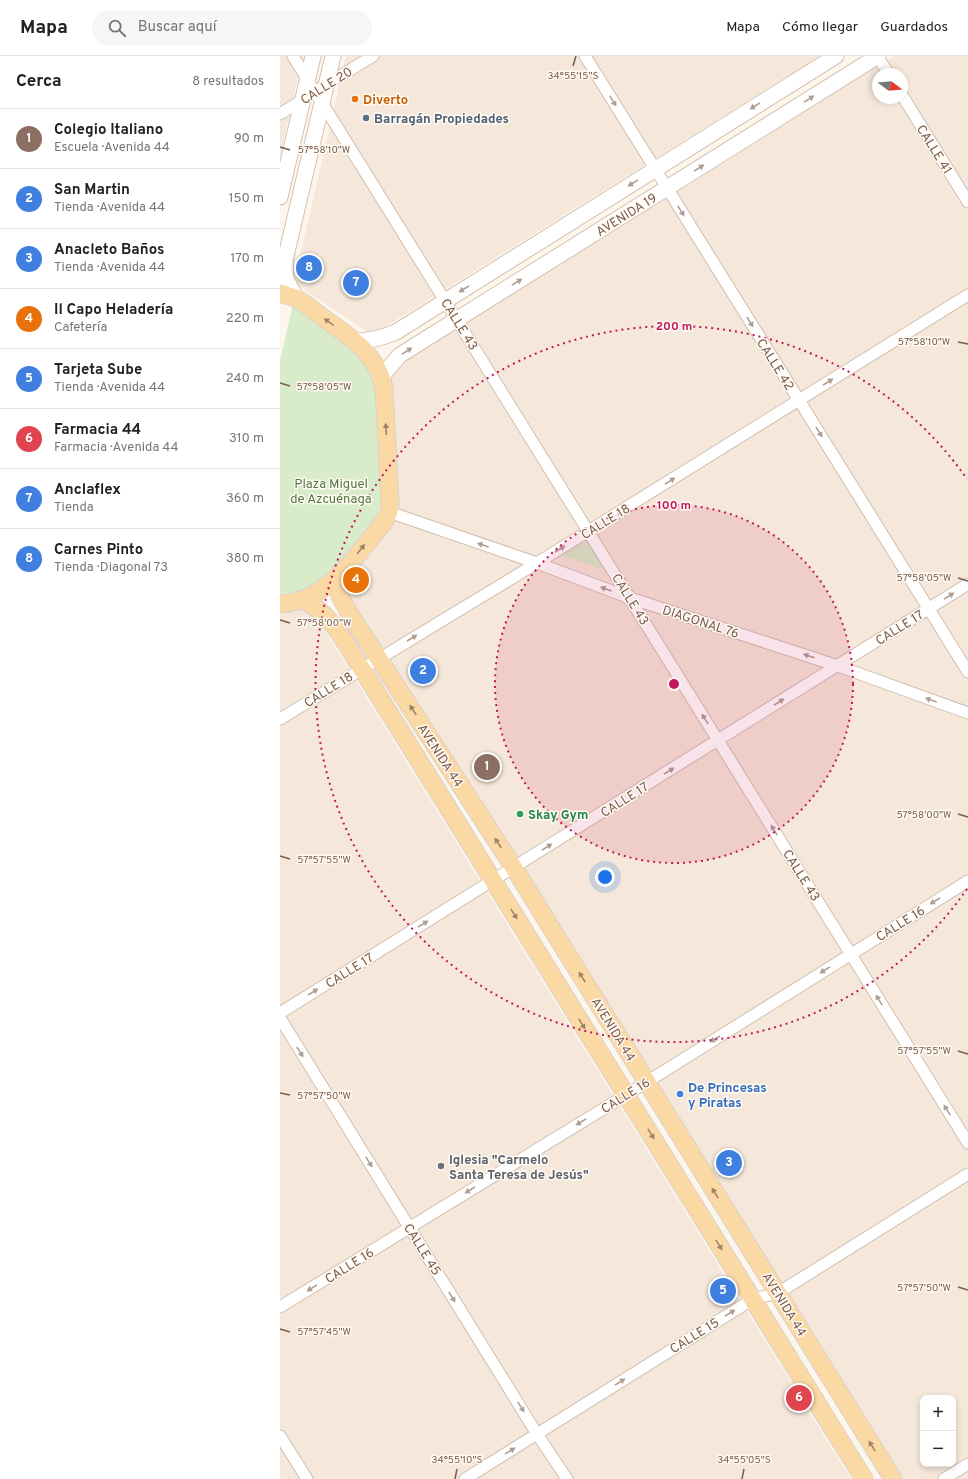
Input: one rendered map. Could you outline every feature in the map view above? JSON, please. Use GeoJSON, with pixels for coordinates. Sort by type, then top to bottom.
{"type":"FeatureCollection","features":[{"type":"Feature","properties":{"kind":"main road"},"geometry":{"type":"LineString","coordinates":[[313,56],[318,90]]}},
{"type":"Feature","properties":{"kind":"main road"},"geometry":{"type":"LineString","coordinates":[[280,604],[302,600],[326,587],[336,579],[384,522],[389,512],[390,502],[382,379],[371,358],[356,341],[288,296],[285,260],[318,90],[333,56]]}},
{"type":"Feature","properties":{"kind":"main road","name":"AVENIDA 19"},"geometry":{"type":"LineString","coordinates":[[356,341],[366,341],[384,337],[446,300],[836,56]]}},
{"type":"Feature","properties":{"kind":"main road","name":"AVENIDA 19"},"geometry":{"type":"LineString","coordinates":[[382,379],[389,367],[400,355],[878,56]]}},
{"type":"Feature","properties":{"kind":"main road"},"geometry":{"type":"LineString","coordinates":[[280,197],[303,100],[318,90]]}},
{"type":"Feature","properties":{"kind":"main road","name":"AVENIDA 44"},"geometry":{"type":"LineString","coordinates":[[336,579],[337,588],[341,598],[351,616],[514,868],[893,1479]]}},
{"type":"Feature","properties":{"kind":"main road","name":"AVENIDA 44"},"geometry":{"type":"LineString","coordinates":[[302,600],[316,607],[331,622],[362,669],[864,1479]]}},
{"type":"Feature","properties":{"kind":"street","name":"CALLE 43"},"geometry":{"type":"LineString","coordinates":[[293,56],[318,90],[446,300],[968,1143]]}},
{"type":"Feature","properties":{"kind":"street","name":"CALLE 20"},"geometry":{"type":"LineString","coordinates":[[318,90],[373,56]]}},
{"type":"Feature","properties":{"kind":"street","name":"CALLE 42"},"geometry":{"type":"LineString","coordinates":[[585,56],[968,672]]}},
{"type":"Feature","properties":{"kind":"street"},"geometry":{"type":"LineString","coordinates":[[878,56],[885,68]]}},
{"type":"Feature","properties":{"kind":"street","name":"CALLE 20"},"geometry":{"type":"LineString","coordinates":[[280,114],[303,100]]}},
{"type":"Feature","properties":{"kind":"street","name":"CALLE 41"},"geometry":{"type":"LineString","coordinates":[[907,104],[968,202]]}},
{"type":"Feature","properties":{"kind":"street","name":"CALLE 18"},"geometry":{"type":"LineString","coordinates":[[280,719],[589,531],[968,295]]}},
{"type":"Feature","properties":{"kind":"street","name":"DIAGONAL 76"},"geometry":{"type":"LineString","coordinates":[[389,512],[537,563],[630,598],[838,666],[968,713]]}},
{"type":"Feature","properties":{"kind":"street","name":"CALLE 17"},"geometry":{"type":"LineString","coordinates":[[280,1013],[968,584]]}},
{"type":"Feature","properties":{"kind":"street","name":"CALLE 16"},"geometry":{"type":"LineString","coordinates":[[280,1307],[647,1082],[968,880]]}},
{"type":"Feature","properties":{"kind":"street","name":"CALLE 45"},"geometry":{"type":"LineString","coordinates":[[280,1018],[537,1434],[568,1479]]}},
{"type":"Feature","properties":{"kind":"street","name":"CALLE 15"},"geometry":{"type":"LineString","coordinates":[[465,1479],[752,1299],[778,1293],[968,1174]]}},
{"type":"Feature","properties":{"kind":"street"},"geometry":{"type":"LineString","coordinates":[[280,1436],[307,1479]]}},
{"type":"Feature","properties":{"kind":"street"},"geometry":{"type":"LineString","coordinates":[[944,1479],[968,1464]]}},
{"type":"Feature","properties":{"kind":"shaded area"},"geometry":{"type":"Polygon","coordinates":[[[280,56],[303,56],[280,157],[280,56]]]}},
{"type":"Feature","properties":{"kind":"shaded area"},"geometry":{"type":"Polygon","coordinates":[[[346,56],[820,56],[372,335],[294,283],[346,56]]]}},
{"type":"Feature","properties":{"kind":"shaded area"},"geometry":{"type":"Polygon","coordinates":[[[894,56],[968,56],[968,1479],[903,1479],[344,589],[347,576],[398,511],[390,371],[872,70],[872,104],[908,104],[908,68],[875,68],[894,56]]]}},
{"type":"Feature","properties":{"kind":"shaded area"},"geometry":{"type":"Polygon","coordinates":[[[308,603],[851,1479],[280,1479],[280,607],[308,603]]]}},
{"type":"Feature","properties":{"kind":"green space","name":"Plaza Miguel de Azcuénaga"},"geometry":{"type":"Polygon","coordinates":[[[293,304],[366,359],[375,380],[383,497],[376,517],[327,578],[310,590],[280,594],[280,361],[293,304]]]}},
{"type":"Feature","properties":{"kind":"green space"},"geometry":{"type":"Polygon","coordinates":[[[587,539],[607,570],[560,555],[587,539]]]}},
{"type":"Feature","properties":{"kind":"place","name":"Diverto"},"geometry":{"type":"Point","coordinates":[355,99]}},
{"type":"Feature","properties":{"kind":"place","name":"Barragán Propiedades"},"geometry":{"type":"Point","coordinates":[366,118]}},
{"type":"Feature","properties":{"kind":"place","name":"Carnes Pinto"},"geometry":{"type":"Point","coordinates":[309,268]}},
{"type":"Feature","properties":{"kind":"place","name":"Anclaflex"},"geometry":{"type":"Point","coordinates":[356,283]}},
{"type":"Feature","properties":{"kind":"place","name":"Il Capo Heladería"},"geometry":{"type":"Point","coordinates":[356,580]}},
{"type":"Feature","properties":{"kind":"place","name":"San Martin"},"geometry":{"type":"Point","coordinates":[423,671]}},
{"type":"Feature","properties":{"kind":"place","name":"Colegio Italiano"},"geometry":{"type":"Point","coordinates":[487,767]}},
{"type":"Feature","properties":{"kind":"place","name":"Skay Gym"},"geometry":{"type":"Point","coordinates":[520,814]}},
{"type":"Feature","properties":{"kind":"place","name":"De Princesas y Piratas"},"geometry":{"type":"Point","coordinates":[680,1094]}},
{"type":"Feature","properties":{"kind":"place","name":"Anacleto Baños"},"geometry":{"type":"Point","coordinates":[729,1163]}},
{"type":"Feature","properties":{"kind":"place","name":"Iglesia \"Carmelo Santa Teresa de Jesús\""},"geometry":{"type":"Point","coordinates":[441,1166]}},
{"type":"Feature","properties":{"kind":"place","name":"Tarjeta Sube"},"geometry":{"type":"Point","coordinates":[723,1291]}},
{"type":"Feature","properties":{"kind":"place","name":"Farmacia 44"},"geometry":{"type":"Point","coordinates":[799,1398]}}]}
